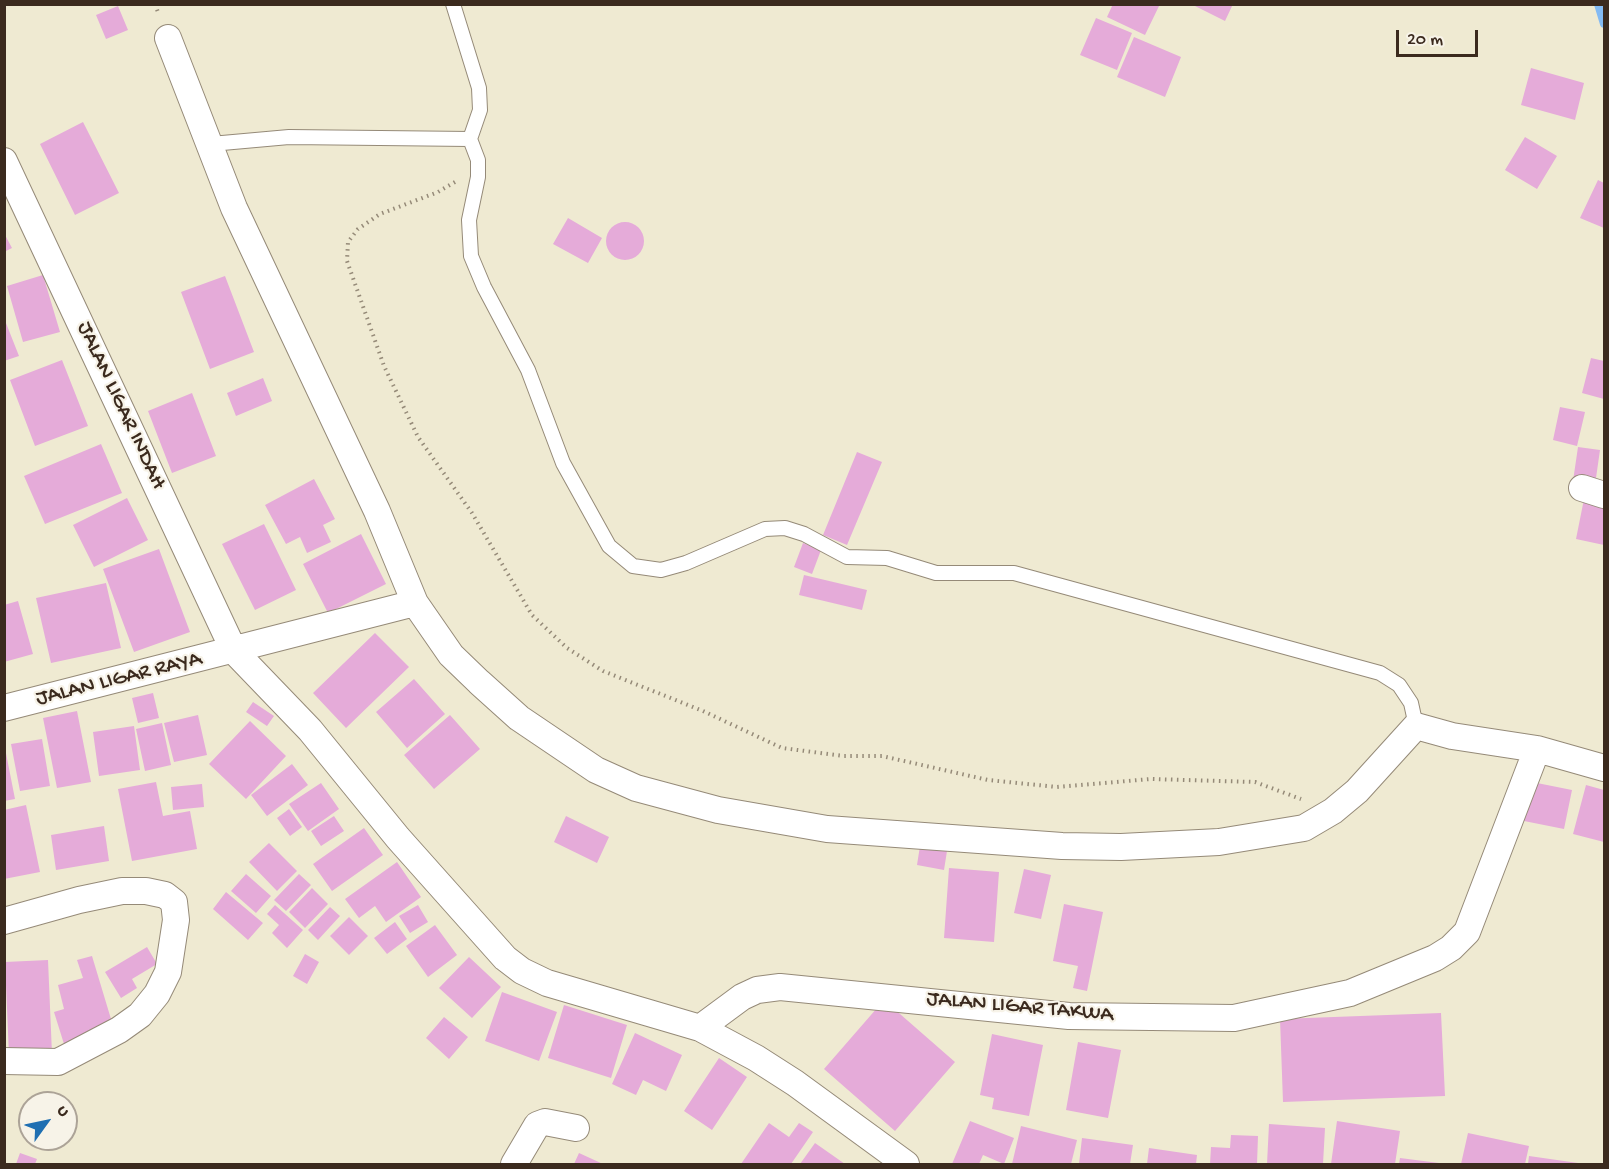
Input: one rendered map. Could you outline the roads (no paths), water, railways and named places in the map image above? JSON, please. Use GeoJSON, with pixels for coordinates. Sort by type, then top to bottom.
{"type":"FeatureCollection","features":[{"type":"Feature","properties":{"kind":"street"},"geometry":{"type":"LineString","coordinates":[[168,38],[234,208],[377,511],[415,603],[451,655],[519,718],[555,745],[596,770],[636,788],[718,810],[827,829],[1062,846],[1121,847],[1219,842],[1304,828],[1333,811],[1357,791],[1416,726],[1452,736],[1537,749],[1605,768]]}},
{"type":"Feature","properties":{"kind":"street","name":"JALAN LIGAR INDAH"},"geometry":{"type":"LineString","coordinates":[[4,161],[234,651],[310,730],[398,838],[505,958],[522,971],[547,983],[700,1028],[756,1058],[795,1083],[892,1160]]}},
{"type":"Feature","properties":{"kind":"street","name":"JALAN LIGAR RAYA"},"geometry":{"type":"LineString","coordinates":[[4,708],[415,603]]}},
{"type":"Feature","properties":{"kind":"street","name":"JALAN LIGAR TAKWA"},"geometry":{"type":"LineString","coordinates":[[700,1028],[742,997],[757,990],[780,987],[1069,1016],[1234,1018],[1350,993],[1435,958],[1451,948],[1467,932],[1537,749]]}},
{"type":"Feature","properties":{"kind":"street"},"geometry":{"type":"LineString","coordinates":[[4,921],[122,891],[146,891],[165,895],[174,902],[176,920],[168,972],[157,993],[140,1016],[120,1030],[58,1062],[4,1061]]}},
{"type":"Feature","properties":{"kind":"street"},"geometry":{"type":"LineString","coordinates":[[514,1164],[537,1125],[545,1122],[576,1128]]}},
{"type":"Feature","properties":{"kind":"lane"},"geometry":{"type":"LineString","coordinates":[[453,4],[479,88],[480,110],[470,139],[478,160],[469,220],[471,256],[484,287],[528,370],[563,463],[609,546],[633,566],[661,570],[686,563],[765,529],[785,528],[804,534],[847,557],[887,558],[936,573],[1014,573],[1380,673],[1399,685],[1411,704],[1416,726]]}},
{"type":"Feature","properties":{"kind":"lane"},"geometry":{"type":"LineString","coordinates":[[211,144],[289,137],[470,139]]}},
{"type":"Feature","properties":{"kind":"waterway"},"geometry":{"type":"LineString","coordinates":[[1598,4],[1604,24]]}}]}
